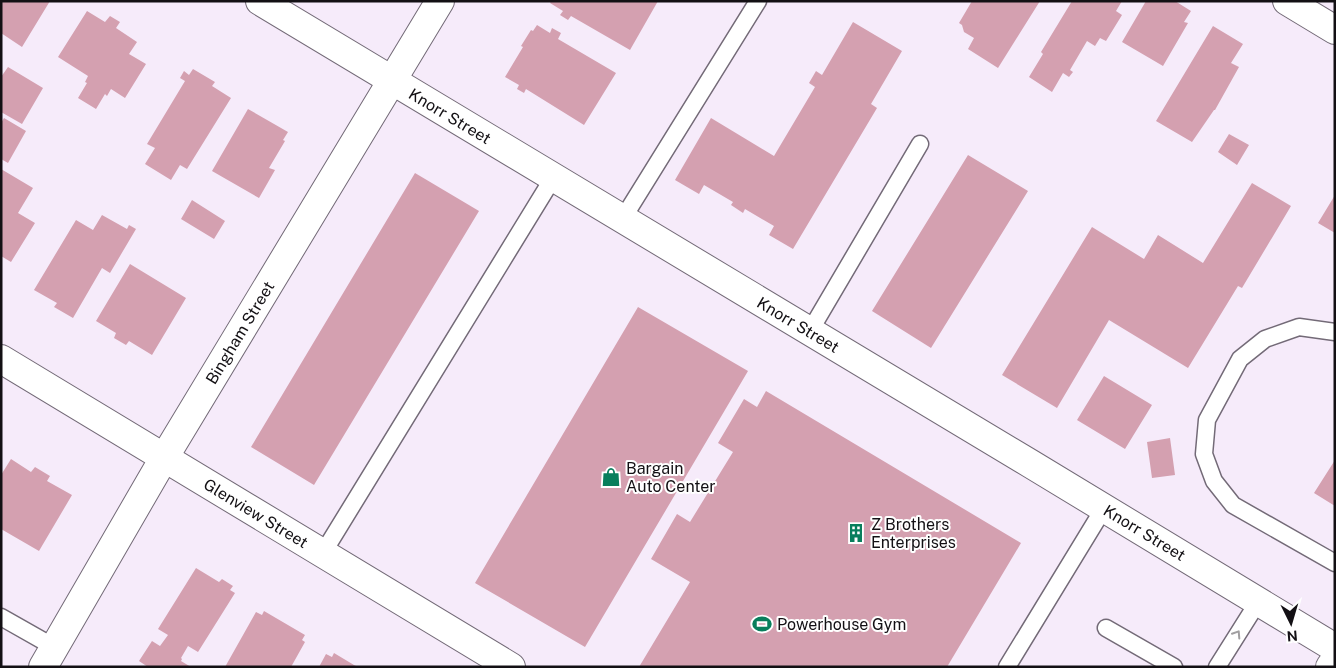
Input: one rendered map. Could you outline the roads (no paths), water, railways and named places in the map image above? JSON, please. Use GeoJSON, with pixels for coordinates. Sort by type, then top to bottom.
{"type":"FeatureCollection","features":[{"type":"Feature","properties":{"kind":"street","name":"Knorr Street"},"geometry":{"type":"LineString","coordinates":[[260,1],[1335,648]]}},
{"type":"Feature","properties":{"kind":"street","name":"Bingham Street"},"geometry":{"type":"LineString","coordinates":[[48,657],[164,458],[440,1]]}},
{"type":"Feature","properties":{"kind":"street"},"geometry":{"type":"LineString","coordinates":[[1287,1],[1335,30]]}},
{"type":"Feature","properties":{"kind":"street","name":"Glenview Street"},"geometry":{"type":"LineString","coordinates":[[1,359],[511,667]]}},
{"type":"Feature","properties":{"kind":"street"},"geometry":{"type":"LineString","coordinates":[[1330,667],[1335,660]]}},
{"type":"Feature","properties":{"kind":"lane"},"geometry":{"type":"LineString","coordinates":[[622,220],[758,1]]}},
{"type":"Feature","properties":{"kind":"lane"},"geometry":{"type":"LineString","coordinates":[[810,331],[920,144]]}},
{"type":"Feature","properties":{"kind":"lane"},"geometry":{"type":"LineString","coordinates":[[323,553],[553,178]]}},
{"type":"Feature","properties":{"kind":"lane"},"geometry":{"type":"LineString","coordinates":[[1335,332],[1299,327],[1265,339],[1240,359],[1207,420],[1204,454],[1214,481],[1233,505],[1335,563]]}},
{"type":"Feature","properties":{"kind":"lane"},"geometry":{"type":"LineString","coordinates":[[1007,667],[1104,508]]}},
{"type":"Feature","properties":{"kind":"lane"},"geometry":{"type":"LineString","coordinates":[[1216,667],[1258,602]]}},
{"type":"Feature","properties":{"kind":"lane"},"geometry":{"type":"LineString","coordinates":[[1,617],[48,657]]}},
{"type":"Feature","properties":{"kind":"lane"},"geometry":{"type":"LineString","coordinates":[[1106,628],[1174,667]]}},
{"type":"Feature","properties":{"kind":"place","name":"Bargain Auto Center"},"geometry":{"type":"Point","coordinates":[611,477]}},
{"type":"Feature","properties":{"kind":"place","name":"Z Brothers Enterprises"},"geometry":{"type":"Point","coordinates":[856,533]}},
{"type":"Feature","properties":{"kind":"place","name":"Powerhouse Gym"},"geometry":{"type":"Point","coordinates":[762,624]}}]}
